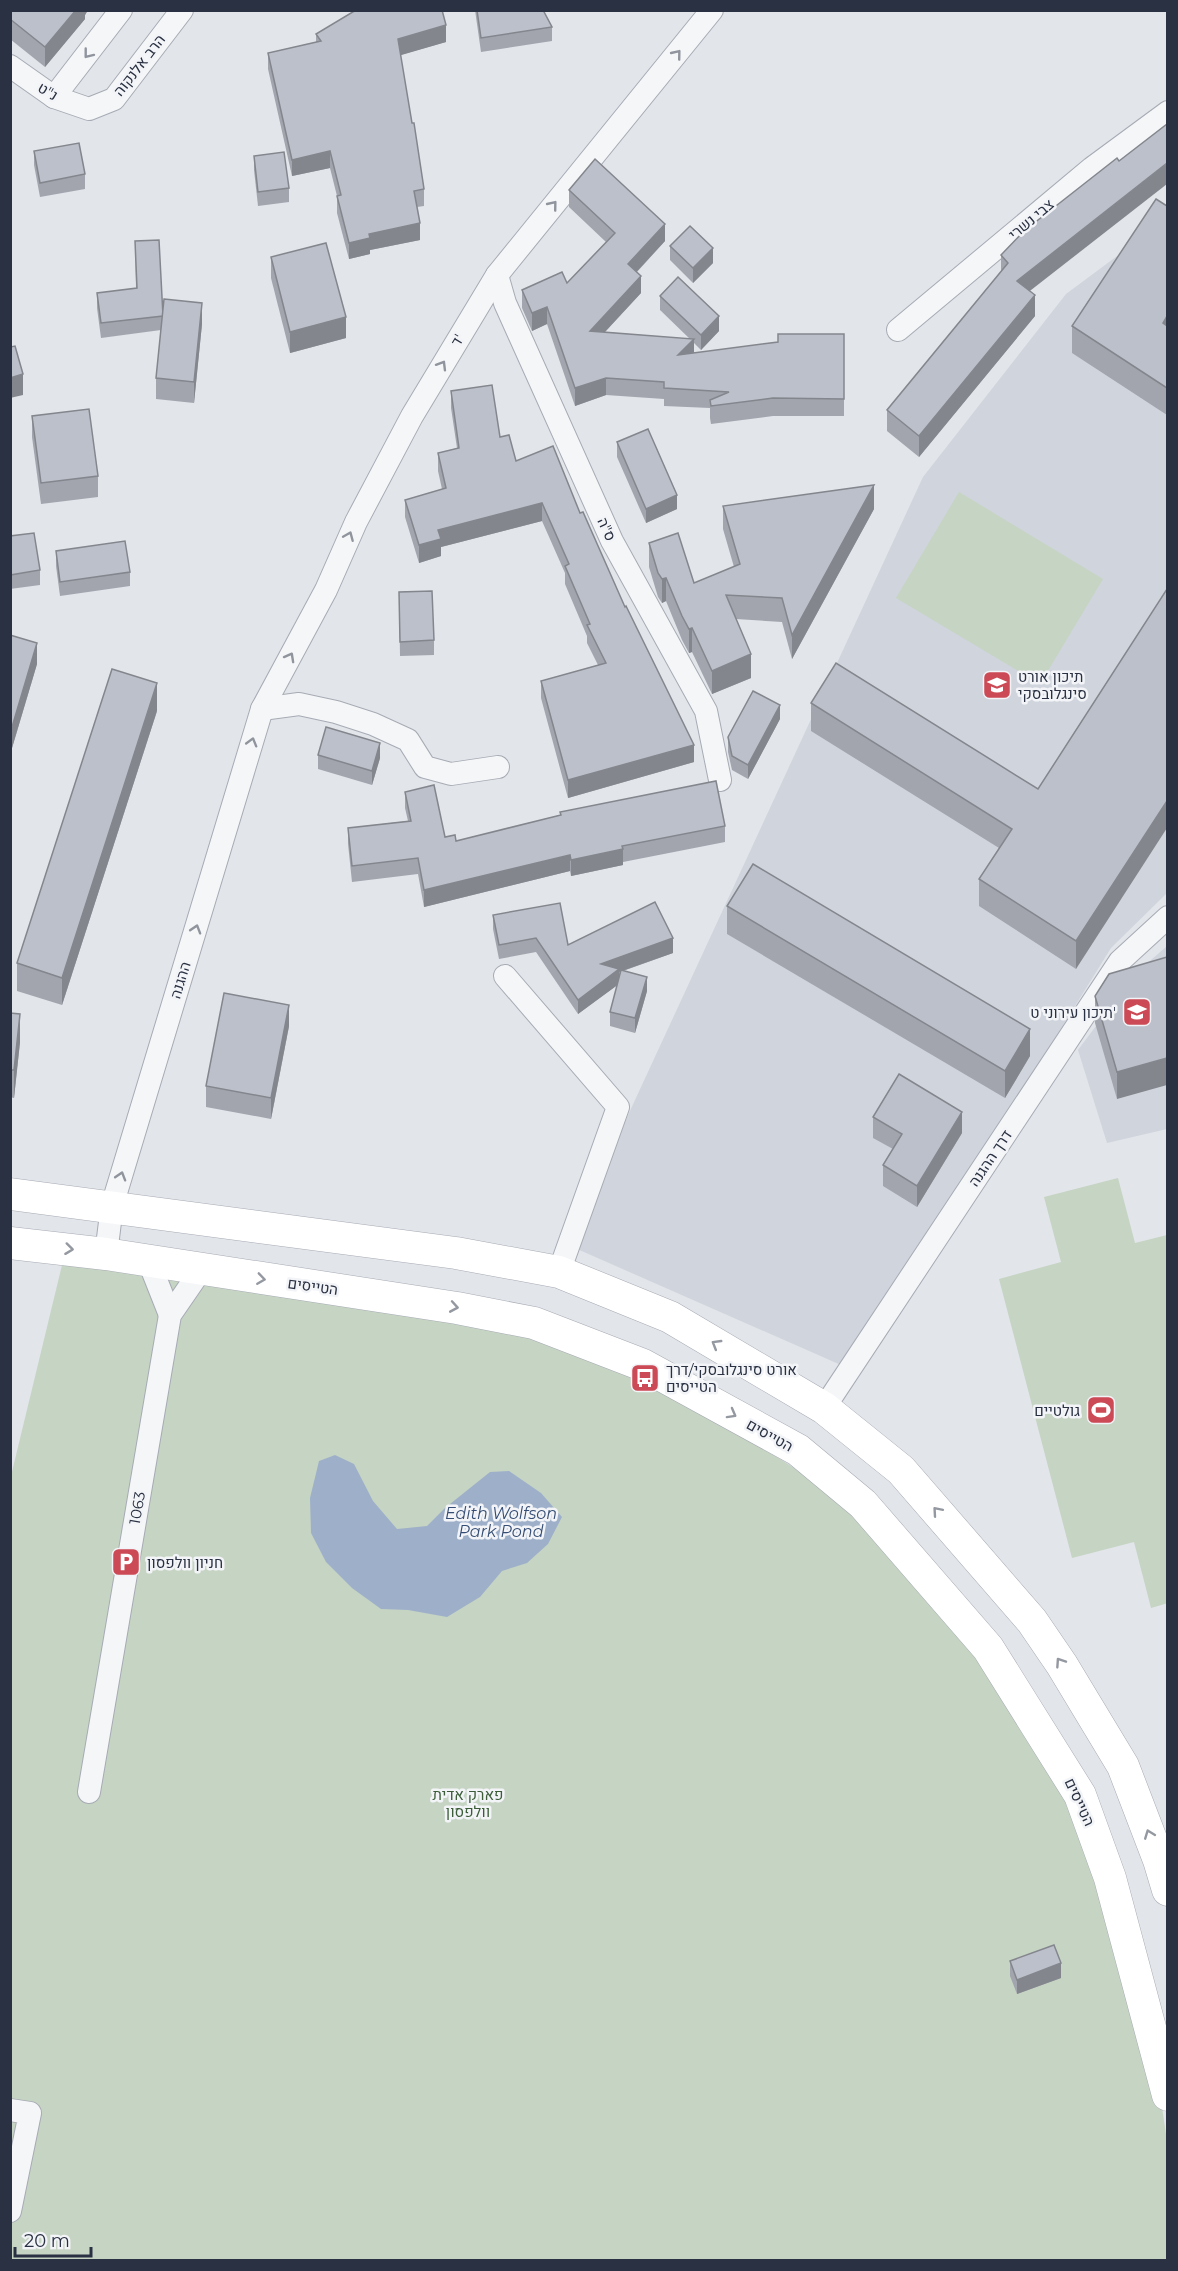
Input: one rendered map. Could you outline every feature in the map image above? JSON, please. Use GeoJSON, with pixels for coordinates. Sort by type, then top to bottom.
{"type":"FeatureCollection","features":[{"type":"Feature","properties":{"kind":"main road"},"geometry":{"type":"LineString","coordinates":[[10,1194],[456,1253],[559,1272],[670,1317],[824,1408],[901,1470],[1032,1621],[1062,1665],[1123,1766],[1159,1860],[1167,1890]]}},
{"type":"Feature","properties":{"kind":"main road","name":"הטייסים"},"geometry":{"type":"LineString","coordinates":[[10,1243],[106,1254],[457,1308],[534,1323],[643,1365],[798,1450],[863,1504],[988,1648],[1080,1795],[1101,1850],[1120,1915],[1167,2095]]}},
{"type":"Feature","properties":{"kind":"main road"},"geometry":{"type":"LineString","coordinates":[[1120,1915],[1167,2019]]}},
{"type":"Feature","properties":{"kind":"street"},"geometry":{"type":"LineString","coordinates":[[54,97],[121,10]]}},
{"type":"Feature","properties":{"kind":"street","name":"הרב אלנקוה"},"geometry":{"type":"LineString","coordinates":[[89,109],[114,99],[182,10]]}},
{"type":"Feature","properties":{"kind":"street","name":"ד'"},"geometry":{"type":"LineString","coordinates":[[262,709],[326,590],[356,522],[412,416],[497,275],[712,10]]}},
{"type":"Feature","properties":{"kind":"street","name":"נ\"ט"},"geometry":{"type":"LineString","coordinates":[[10,66],[54,97],[89,109]]}},
{"type":"Feature","properties":{"kind":"street","name":"צבי נשרי"},"geometry":{"type":"LineString","coordinates":[[898,330],[1092,168],[1167,112]]}},
{"type":"Feature","properties":{"kind":"street","name":"ס\"ה"},"geometry":{"type":"LineString","coordinates":[[497,275],[505,303],[612,541],[706,711],[720,780]]}},
{"type":"Feature","properties":{"kind":"street"},"geometry":{"type":"LineString","coordinates":[[262,709],[299,704],[336,712],[373,724],[408,740],[425,766],[451,774],[498,767]]}},
{"type":"Feature","properties":{"kind":"street","name":"ההגנה"},"geometry":{"type":"LineString","coordinates":[[106,1254],[112,1206],[262,709]]}},
{"type":"Feature","properties":{"kind":"street","name":"דרך ההגנה"},"geometry":{"type":"LineString","coordinates":[[824,1408],[1120,961],[1167,917]]}},
{"type":"Feature","properties":{"kind":"street"},"geometry":{"type":"LineString","coordinates":[[504,976],[618,1107],[559,1272]]}},
{"type":"Feature","properties":{"kind":"street"},"geometry":{"type":"LineString","coordinates":[[149,1262],[170,1315]]}},
{"type":"Feature","properties":{"kind":"street","name":"1063"},"geometry":{"type":"LineString","coordinates":[[89,1792],[170,1315],[201,1270]]}},
{"type":"Feature","properties":{"kind":"street"},"geometry":{"type":"LineString","coordinates":[[10,2211],[20,2112]]}},
{"type":"Feature","properties":{"kind":"shaded area","name":"תיכון אורט סינגלובסקי"},"geometry":{"type":"Polygon","coordinates":[[[1167,219],[1167,893],[1111,948],[850,1369],[568,1245],[923,477],[1066,294],[1167,219]]]}},
{"type":"Feature","properties":{"kind":"shaded area","name":"תיכון עירוני ט'"},"geometry":{"type":"Polygon","coordinates":[[[1167,946],[1167,1129],[1107,1143],[1078,1050],[1135,974],[1167,946]]]}},
{"type":"Feature","properties":{"kind":"green space"},"geometry":{"type":"Polygon","coordinates":[[[959,492],[1103,579],[1040,684],[896,598],[959,492]]]}},
{"type":"Feature","properties":{"kind":"green space","name":"גולטיים"},"geometry":{"type":"Polygon","coordinates":[[[1118,1178],[1135,1243],[1167,1235],[1168,1603],[1151,1608],[1134,1542],[1072,1558],[999,1279],[1061,1262],[1044,1197],[1118,1178]]]}},
{"type":"Feature","properties":{"kind":"green space","name":"פארק אדית וולפסון"},"geometry":{"type":"Polygon","coordinates":[[[63,1261],[537,1333],[675,1392],[852,1505],[981,1654],[1069,1792],[1151,2034],[1167,2141],[1167,2260],[11,2260],[10,1480],[63,1261]]]}},
{"type":"Feature","properties":{"kind":"water","name":"Edith Wolfson Park Pond"},"geometry":{"type":"Polygon","coordinates":[[[335,1455],[354,1464],[373,1501],[397,1529],[427,1526],[445,1508],[490,1472],[509,1471],[541,1493],[562,1517],[548,1544],[527,1563],[502,1571],[480,1597],[447,1617],[408,1610],[381,1609],[352,1588],[326,1562],[311,1533],[310,1498],[319,1461],[335,1455]]]}},
{"type":"Feature","properties":{"kind":"building"},"geometry":{"type":"Polygon","coordinates":[[[10,10],[76,10],[45,47],[10,19],[10,10]]]}},
{"type":"Feature","properties":{"kind":"building"},"geometry":{"type":"Polygon","coordinates":[[[356,10],[442,10],[446,25],[398,39],[424,189],[414,191],[420,223],[369,234],[370,238],[349,243],[337,196],[341,195],[330,151],[292,160],[268,53],[321,41],[316,34],[356,10]]]}},
{"type":"Feature","properties":{"kind":"building"},"geometry":{"type":"Polygon","coordinates":[[[477,10],[543,10],[552,27],[481,38],[477,10]]]}},
{"type":"Feature","properties":{"kind":"building"},"geometry":{"type":"Polygon","coordinates":[[[1167,124],[1167,163],[1017,281],[1035,295],[919,436],[887,410],[1008,263],[1001,255],[1024,231],[1117,158],[1119,161],[1167,124]]]}},
{"type":"Feature","properties":{"kind":"building"},"geometry":{"type":"Polygon","coordinates":[[[79,143],[85,174],[40,183],[34,151],[79,143]]]}},
{"type":"Feature","properties":{"kind":"building"},"geometry":{"type":"Polygon","coordinates":[[[284,152],[289,188],[258,192],[254,156],[284,152]]]}},
{"type":"Feature","properties":{"kind":"building"},"geometry":{"type":"Polygon","coordinates":[[[595,159],[665,224],[628,264],[641,276],[590,331],[694,339],[678,355],[778,342],[778,334],[844,334],[844,399],[773,398],[711,406],[710,400],[729,392],[664,388],[664,382],[606,378],[575,388],[547,307],[532,313],[522,290],[562,272],[567,283],[615,233],[569,190],[595,159]]]}},
{"type":"Feature","properties":{"kind":"building"},"geometry":{"type":"Polygon","coordinates":[[[1156,199],[1167,206],[1167,316],[1163,323],[1167,326],[1167,388],[1072,326],[1156,199]]]}},
{"type":"Feature","properties":{"kind":"building"},"geometry":{"type":"Polygon","coordinates":[[[690,226],[713,248],[693,268],[670,246],[690,226]]]}},
{"type":"Feature","properties":{"kind":"building"},"geometry":{"type":"Polygon","coordinates":[[[159,240],[163,316],[101,323],[97,293],[137,288],[135,241],[159,240]]]}},
{"type":"Feature","properties":{"kind":"building"},"geometry":{"type":"Polygon","coordinates":[[[326,243],[346,317],[290,332],[271,257],[326,243]]]}},
{"type":"Feature","properties":{"kind":"building"},"geometry":{"type":"Polygon","coordinates":[[[678,277],[719,316],[701,335],[660,296],[678,277]]]}},
{"type":"Feature","properties":{"kind":"building"},"geometry":{"type":"Polygon","coordinates":[[[164,299],[202,303],[194,382],[156,378],[164,299]]]}},
{"type":"Feature","properties":{"kind":"building"},"geometry":{"type":"Polygon","coordinates":[[[15,346],[23,374],[10,378],[10,347],[15,346]]]}},
{"type":"Feature","properties":{"kind":"building"},"geometry":{"type":"Polygon","coordinates":[[[492,385],[500,437],[509,435],[516,461],[553,446],[580,513],[583,512],[625,607],[694,745],[568,780],[541,681],[606,663],[587,625],[590,624],[565,566],[569,564],[542,503],[438,530],[441,539],[419,545],[405,500],[446,488],[438,453],[459,448],[451,391],[492,385]]]}},
{"type":"Feature","properties":{"kind":"building"},"geometry":{"type":"Polygon","coordinates":[[[89,409],[98,476],[41,483],[32,416],[89,409]]]}},
{"type":"Feature","properties":{"kind":"building"},"geometry":{"type":"Polygon","coordinates":[[[648,429],[677,495],[646,509],[617,442],[648,429]]]}},
{"type":"Feature","properties":{"kind":"building"},"geometry":{"type":"Polygon","coordinates":[[[874,485],[792,635],[782,598],[726,595],[751,654],[712,671],[692,628],[689,629],[682,616],[666,578],[662,579],[658,573],[649,543],[678,533],[694,583],[740,564],[723,506],[874,485]]]}},
{"type":"Feature","properties":{"kind":"building"},"geometry":{"type":"Polygon","coordinates":[[[34,533],[40,570],[10,575],[10,536],[34,533]]]}},
{"type":"Feature","properties":{"kind":"building"},"geometry":{"type":"Polygon","coordinates":[[[125,541],[130,572],[60,582],[56,551],[125,541]]]}},
{"type":"Feature","properties":{"kind":"building"},"geometry":{"type":"Polygon","coordinates":[[[1167,589],[1167,801],[1076,941],[979,879],[1012,829],[811,703],[836,663],[1038,789],[1167,589]]]}},
{"type":"Feature","properties":{"kind":"building"},"geometry":{"type":"Polygon","coordinates":[[[432,591],[434,640],[400,642],[399,592],[432,591]]]}},
{"type":"Feature","properties":{"kind":"building"},"geometry":{"type":"Polygon","coordinates":[[[10,635],[37,643],[12,727],[10,727],[10,635]]]}},
{"type":"Feature","properties":{"kind":"building"},"geometry":{"type":"Polygon","coordinates":[[[112,669],[157,683],[62,978],[17,963],[112,669]]]}},
{"type":"Feature","properties":{"kind":"building"},"geometry":{"type":"Polygon","coordinates":[[[753,691],[780,705],[748,765],[732,756],[728,737],[753,691]]]}},
{"type":"Feature","properties":{"kind":"building"},"geometry":{"type":"Polygon","coordinates":[[[326,727],[380,743],[372,771],[318,755],[326,727]]]}},
{"type":"Feature","properties":{"kind":"building"},"geometry":{"type":"Polygon","coordinates":[[[716,781],[725,826],[622,846],[623,849],[571,860],[570,855],[424,890],[418,858],[352,866],[348,828],[411,821],[405,792],[434,785],[445,837],[455,835],[456,841],[561,815],[560,812],[716,781]]]}},
{"type":"Feature","properties":{"kind":"building"},"geometry":{"type":"Polygon","coordinates":[[[753,864],[1030,1029],[1005,1071],[727,906],[753,864]]]}},
{"type":"Feature","properties":{"kind":"building"},"geometry":{"type":"Polygon","coordinates":[[[655,902],[673,938],[601,964],[619,969],[578,1000],[536,938],[499,945],[493,915],[560,903],[568,945],[655,902]]]}},
{"type":"Feature","properties":{"kind":"building"},"geometry":{"type":"Polygon","coordinates":[[[1167,957],[1167,1058],[1117,1072],[1095,996],[1109,974],[1167,957]]]}},
{"type":"Feature","properties":{"kind":"building"},"geometry":{"type":"Polygon","coordinates":[[[621,970],[647,977],[635,1018],[610,1012],[621,970]]]}},
{"type":"Feature","properties":{"kind":"building"},"geometry":{"type":"Polygon","coordinates":[[[224,993],[289,1005],[271,1098],[206,1086],[224,993]]]}},
{"type":"Feature","properties":{"kind":"building"},"geometry":{"type":"Polygon","coordinates":[[[10,1013],[20,1014],[14,1070],[10,1070],[10,1013]]]}},
{"type":"Feature","properties":{"kind":"building"},"geometry":{"type":"Polygon","coordinates":[[[899,1074],[962,1112],[917,1186],[883,1165],[902,1134],[873,1117],[899,1074]]]}},
{"type":"Feature","properties":{"kind":"building"},"geometry":{"type":"Polygon","coordinates":[[[1054,1945],[1061,1963],[1017,1980],[1010,1961],[1054,1945]]]}},
{"type":"Feature","properties":{"kind":"place","name":"תיכון אורט סינגלובסקי"},"geometry":{"type":"Point","coordinates":[997,685]}},
{"type":"Feature","properties":{"kind":"place","name":"תיכון עירוני ט'"},"geometry":{"type":"Point","coordinates":[1137,1012]}},
{"type":"Feature","properties":{"kind":"place","name":"אורט סינגלובסקי/דרך הטייסים"},"geometry":{"type":"Point","coordinates":[645,1378]}},
{"type":"Feature","properties":{"kind":"place","name":"גולטיים"},"geometry":{"type":"Point","coordinates":[1101,1410]}},
{"type":"Feature","properties":{"kind":"place","name":"חניון וולפסון"},"geometry":{"type":"Point","coordinates":[126,1562]}}]}
